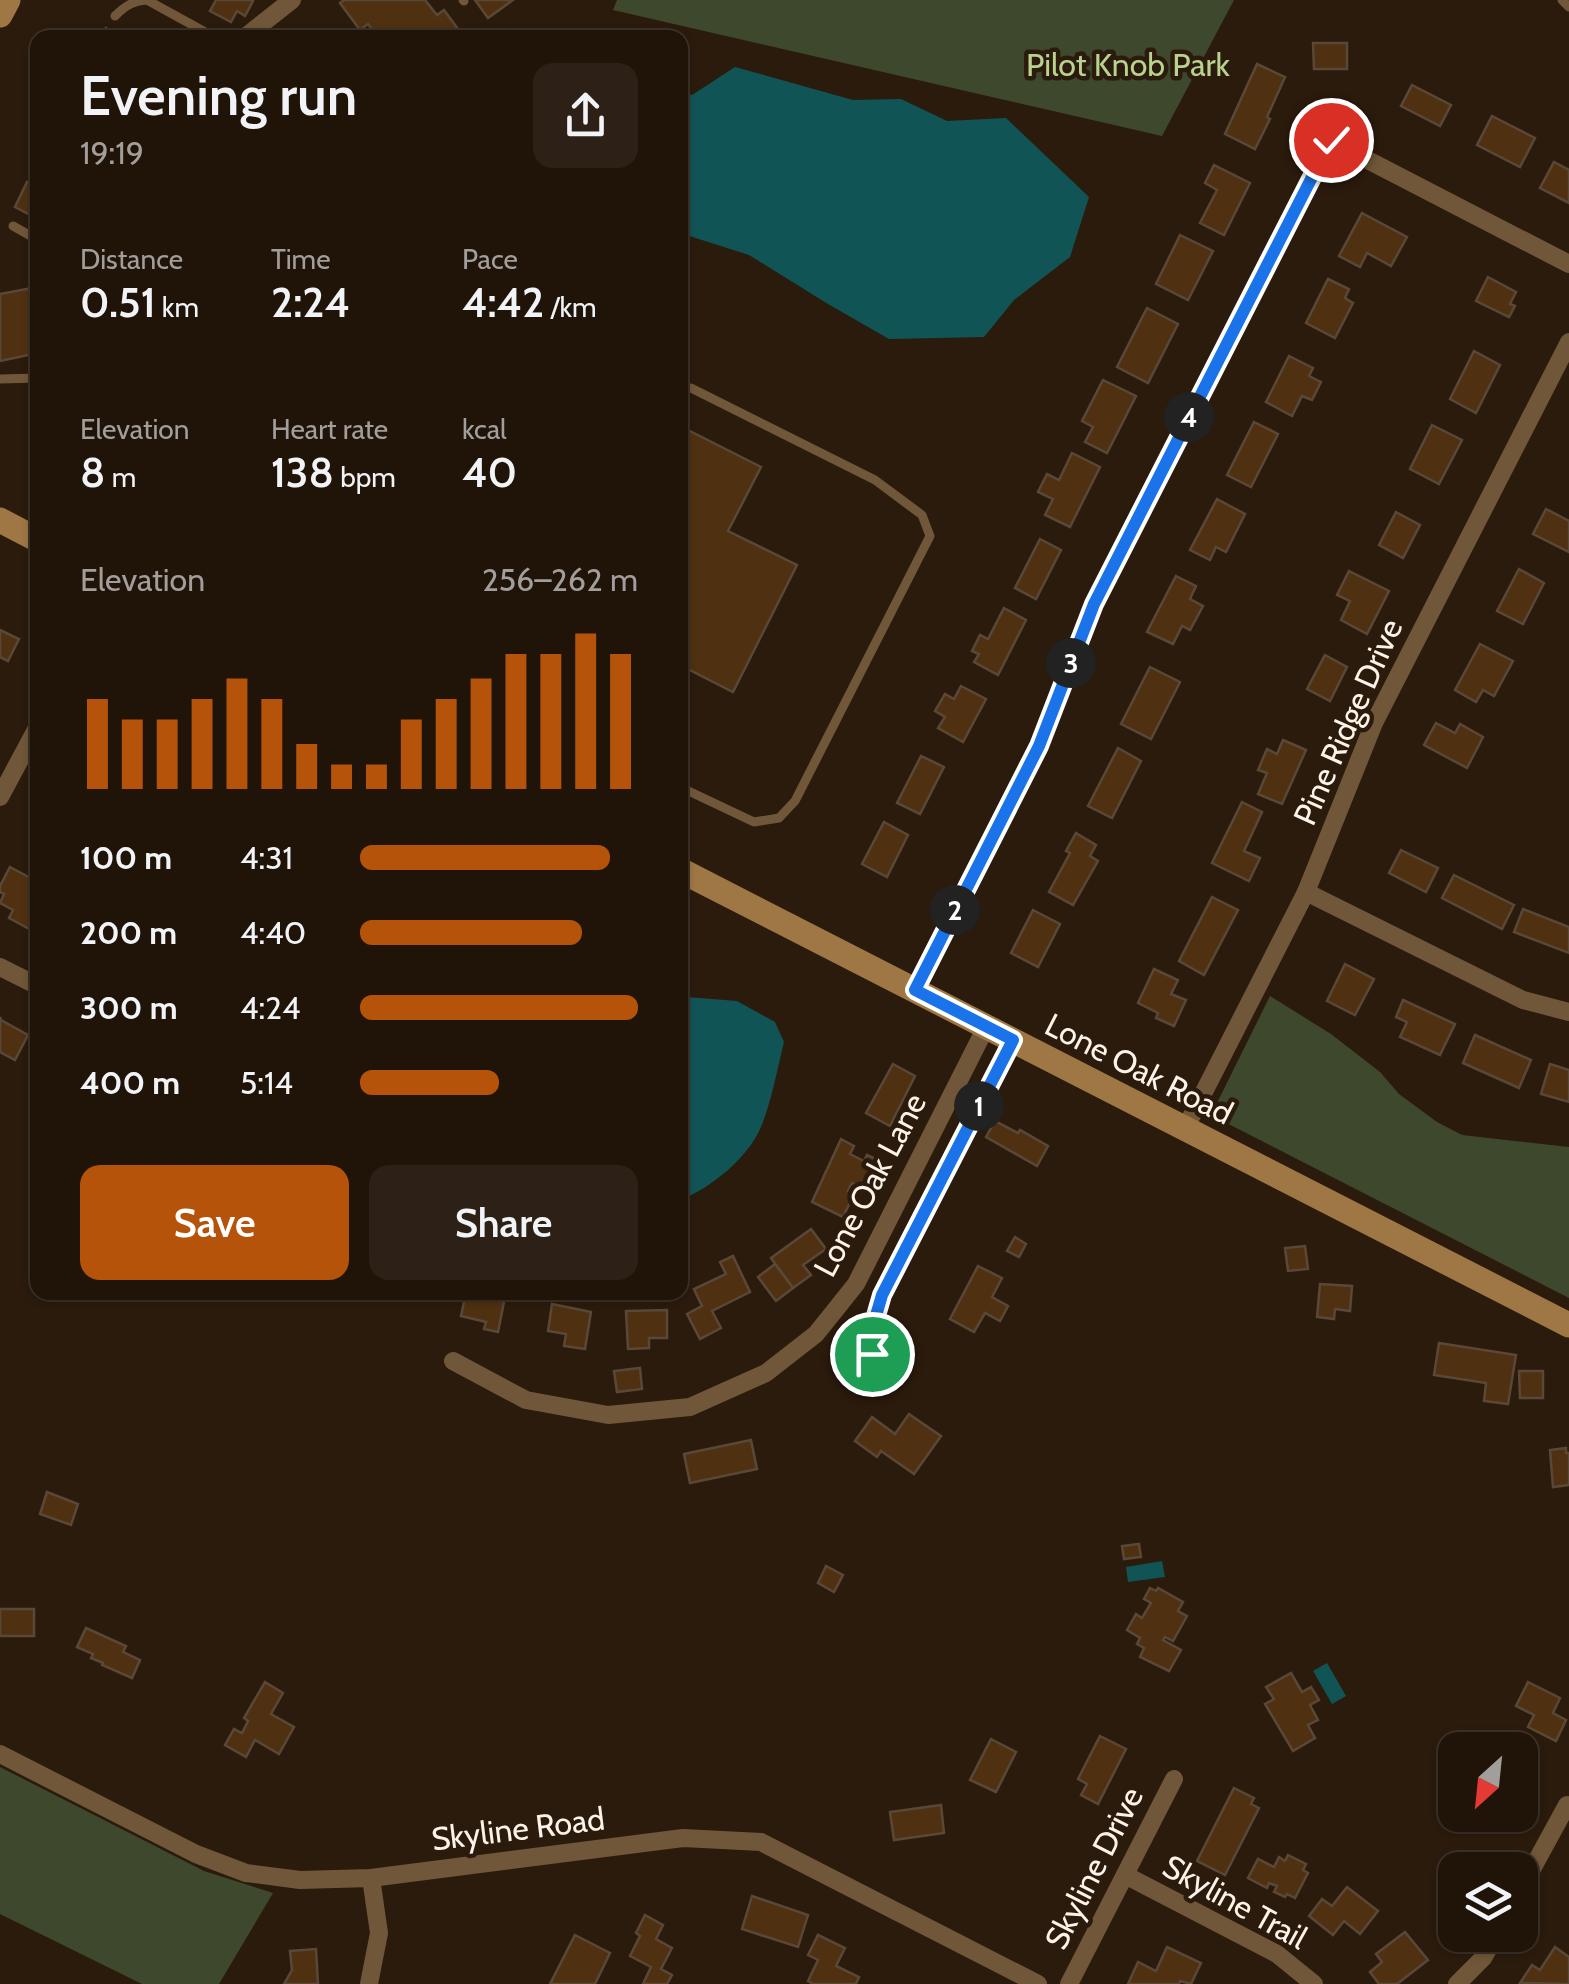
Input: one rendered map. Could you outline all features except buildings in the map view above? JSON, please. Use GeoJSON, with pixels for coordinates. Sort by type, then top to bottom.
{"type":"FeatureCollection","features":[{"type":"Feature","properties":{"kind":"main road"},"geometry":{"type":"LineString","coordinates":[[0,16],[8,0]]}},
{"type":"Feature","properties":{"kind":"main road"},"geometry":{"type":"LineString","coordinates":[[0,520],[30,536]]}},
{"type":"Feature","properties":{"kind":"main road","name":"Lone Oak Road"},"geometry":{"type":"LineString","coordinates":[[688,874],[1569,1325]]}},
{"type":"Feature","properties":{"kind":"street"},"geometry":{"type":"LineString","coordinates":[[254,30],[292,0]]}},
{"type":"Feature","properties":{"kind":"street"},"geometry":{"type":"LineString","coordinates":[[915,990],[1039,746],[1094,604],[1331,140],[1569,264]]}},
{"type":"Feature","properties":{"kind":"street","name":"Pine Ridge Drive"},"geometry":{"type":"LineString","coordinates":[[1184,1129],[1306,892],[1374,723],[1569,342]]}},
{"type":"Feature","properties":{"kind":"street"},"geometry":{"type":"LineString","coordinates":[[0,797],[30,741]]}},
{"type":"Feature","properties":{"kind":"street"},"geometry":{"type":"LineString","coordinates":[[1306,892],[1523,1000],[1569,1012]]}},
{"type":"Feature","properties":{"kind":"street"},"geometry":{"type":"LineString","coordinates":[[0,967],[30,982]]}},
{"type":"Feature","properties":{"kind":"street","name":"Lone Oak Lane"},"geometry":{"type":"LineString","coordinates":[[453,1361],[526,1400],[608,1416],[690,1407],[766,1373],[816,1334],[856,1284],[986,1027]]}},
{"type":"Feature","properties":{"kind":"street","name":"Skyline Road"},"geometry":{"type":"LineString","coordinates":[[0,1754],[196,1854],[246,1873],[300,1880],[371,1878],[683,1838],[761,1842],[1038,1984]]}},
{"type":"Feature","properties":{"kind":"street","name":"Skyline Drive"},"geometry":{"type":"LineString","coordinates":[[1068,1984],[1174,1779]]}},
{"type":"Feature","properties":{"kind":"street"},"geometry":{"type":"LineString","coordinates":[[1538,1859],[1568,1806]]}},
{"type":"Feature","properties":{"kind":"street","name":"Skyline Trail"},"geometry":{"type":"LineString","coordinates":[[1124,1875],[1277,1954],[1314,1984]]}},
{"type":"Feature","properties":{"kind":"street"},"geometry":{"type":"LineString","coordinates":[[368,1984],[378,1933],[371,1878]]}},
{"type":"Feature","properties":{"kind":"street"},"geometry":{"type":"LineString","coordinates":[[1457,1984],[1486,1952]]}},
{"type":"Feature","properties":{"kind":"lane"},"geometry":{"type":"LineString","coordinates":[[115,16],[125,6],[148,0],[202,30]]}},
{"type":"Feature","properties":{"kind":"lane"},"geometry":{"type":"LineString","coordinates":[[1562,0],[1569,7]]}},
{"type":"Feature","properties":{"kind":"lane"},"geometry":{"type":"LineString","coordinates":[[12,226],[30,236]]}},
{"type":"Feature","properties":{"kind":"lane"},"geometry":{"type":"LineString","coordinates":[[0,379],[30,378]]}},
{"type":"Feature","properties":{"kind":"lane"},"geometry":{"type":"LineString","coordinates":[[688,791],[754,822],[779,818],[794,801],[930,536],[922,515],[875,480],[692,388]]}},
{"type":"Feature","properties":{"kind":"lane"},"geometry":{"type":"LineString","coordinates":[[883,1390],[872,1354],[873,1326],[882,1295],[1013,1040]]}},
{"type":"Feature","properties":{"kind":"green space","name":"Pilot Knob Park"},"geometry":{"type":"Polygon","coordinates":[[[617,0],[1234,0],[1162,136],[613,10],[617,0]]]}},
{"type":"Feature","properties":{"kind":"green space"},"geometry":{"type":"Polygon","coordinates":[[[1270,996],[1331,1034],[1380,1072],[1399,1094],[1462,1135],[1569,1147],[1569,1298],[1211,1115],[1270,996]]]}},
{"type":"Feature","properties":{"kind":"green space"},"geometry":{"type":"Polygon","coordinates":[[[0,1767],[204,1871],[273,1893],[219,1984],[142,1984],[0,1914],[0,1767]]]}},
{"type":"Feature","properties":{"kind":"water"},"geometry":{"type":"Polygon","coordinates":[[[735,67],[853,100],[901,99],[947,121],[1006,118],[1089,197],[1070,257],[1014,300],[984,337],[889,339],[749,255],[688,236],[688,93],[692,95],[735,67]]]}},
{"type":"Feature","properties":{"kind":"water"},"geometry":{"type":"Polygon","coordinates":[[[688,997],[737,1001],[775,1022],[784,1042],[768,1106],[755,1139],[727,1171],[688,1196],[688,997]]]}},
{"type":"Feature","properties":{"kind":"water"},"geometry":{"type":"Polygon","coordinates":[[[1162,1561],[1165,1577],[1128,1582],[1126,1567],[1162,1561]]]}},
{"type":"Feature","properties":{"kind":"water"},"geometry":{"type":"Polygon","coordinates":[[[1327,1663],[1346,1696],[1332,1704],[1313,1671],[1327,1663]]]}},
{"type":"Feature","properties":{"kind":"route"},"geometry":{"type":"LineString","coordinates":[[872,1354],[873,1326],[882,1295],[1013,1040],[915,990],[1039,746],[1094,604],[1331,140]]}}]}
